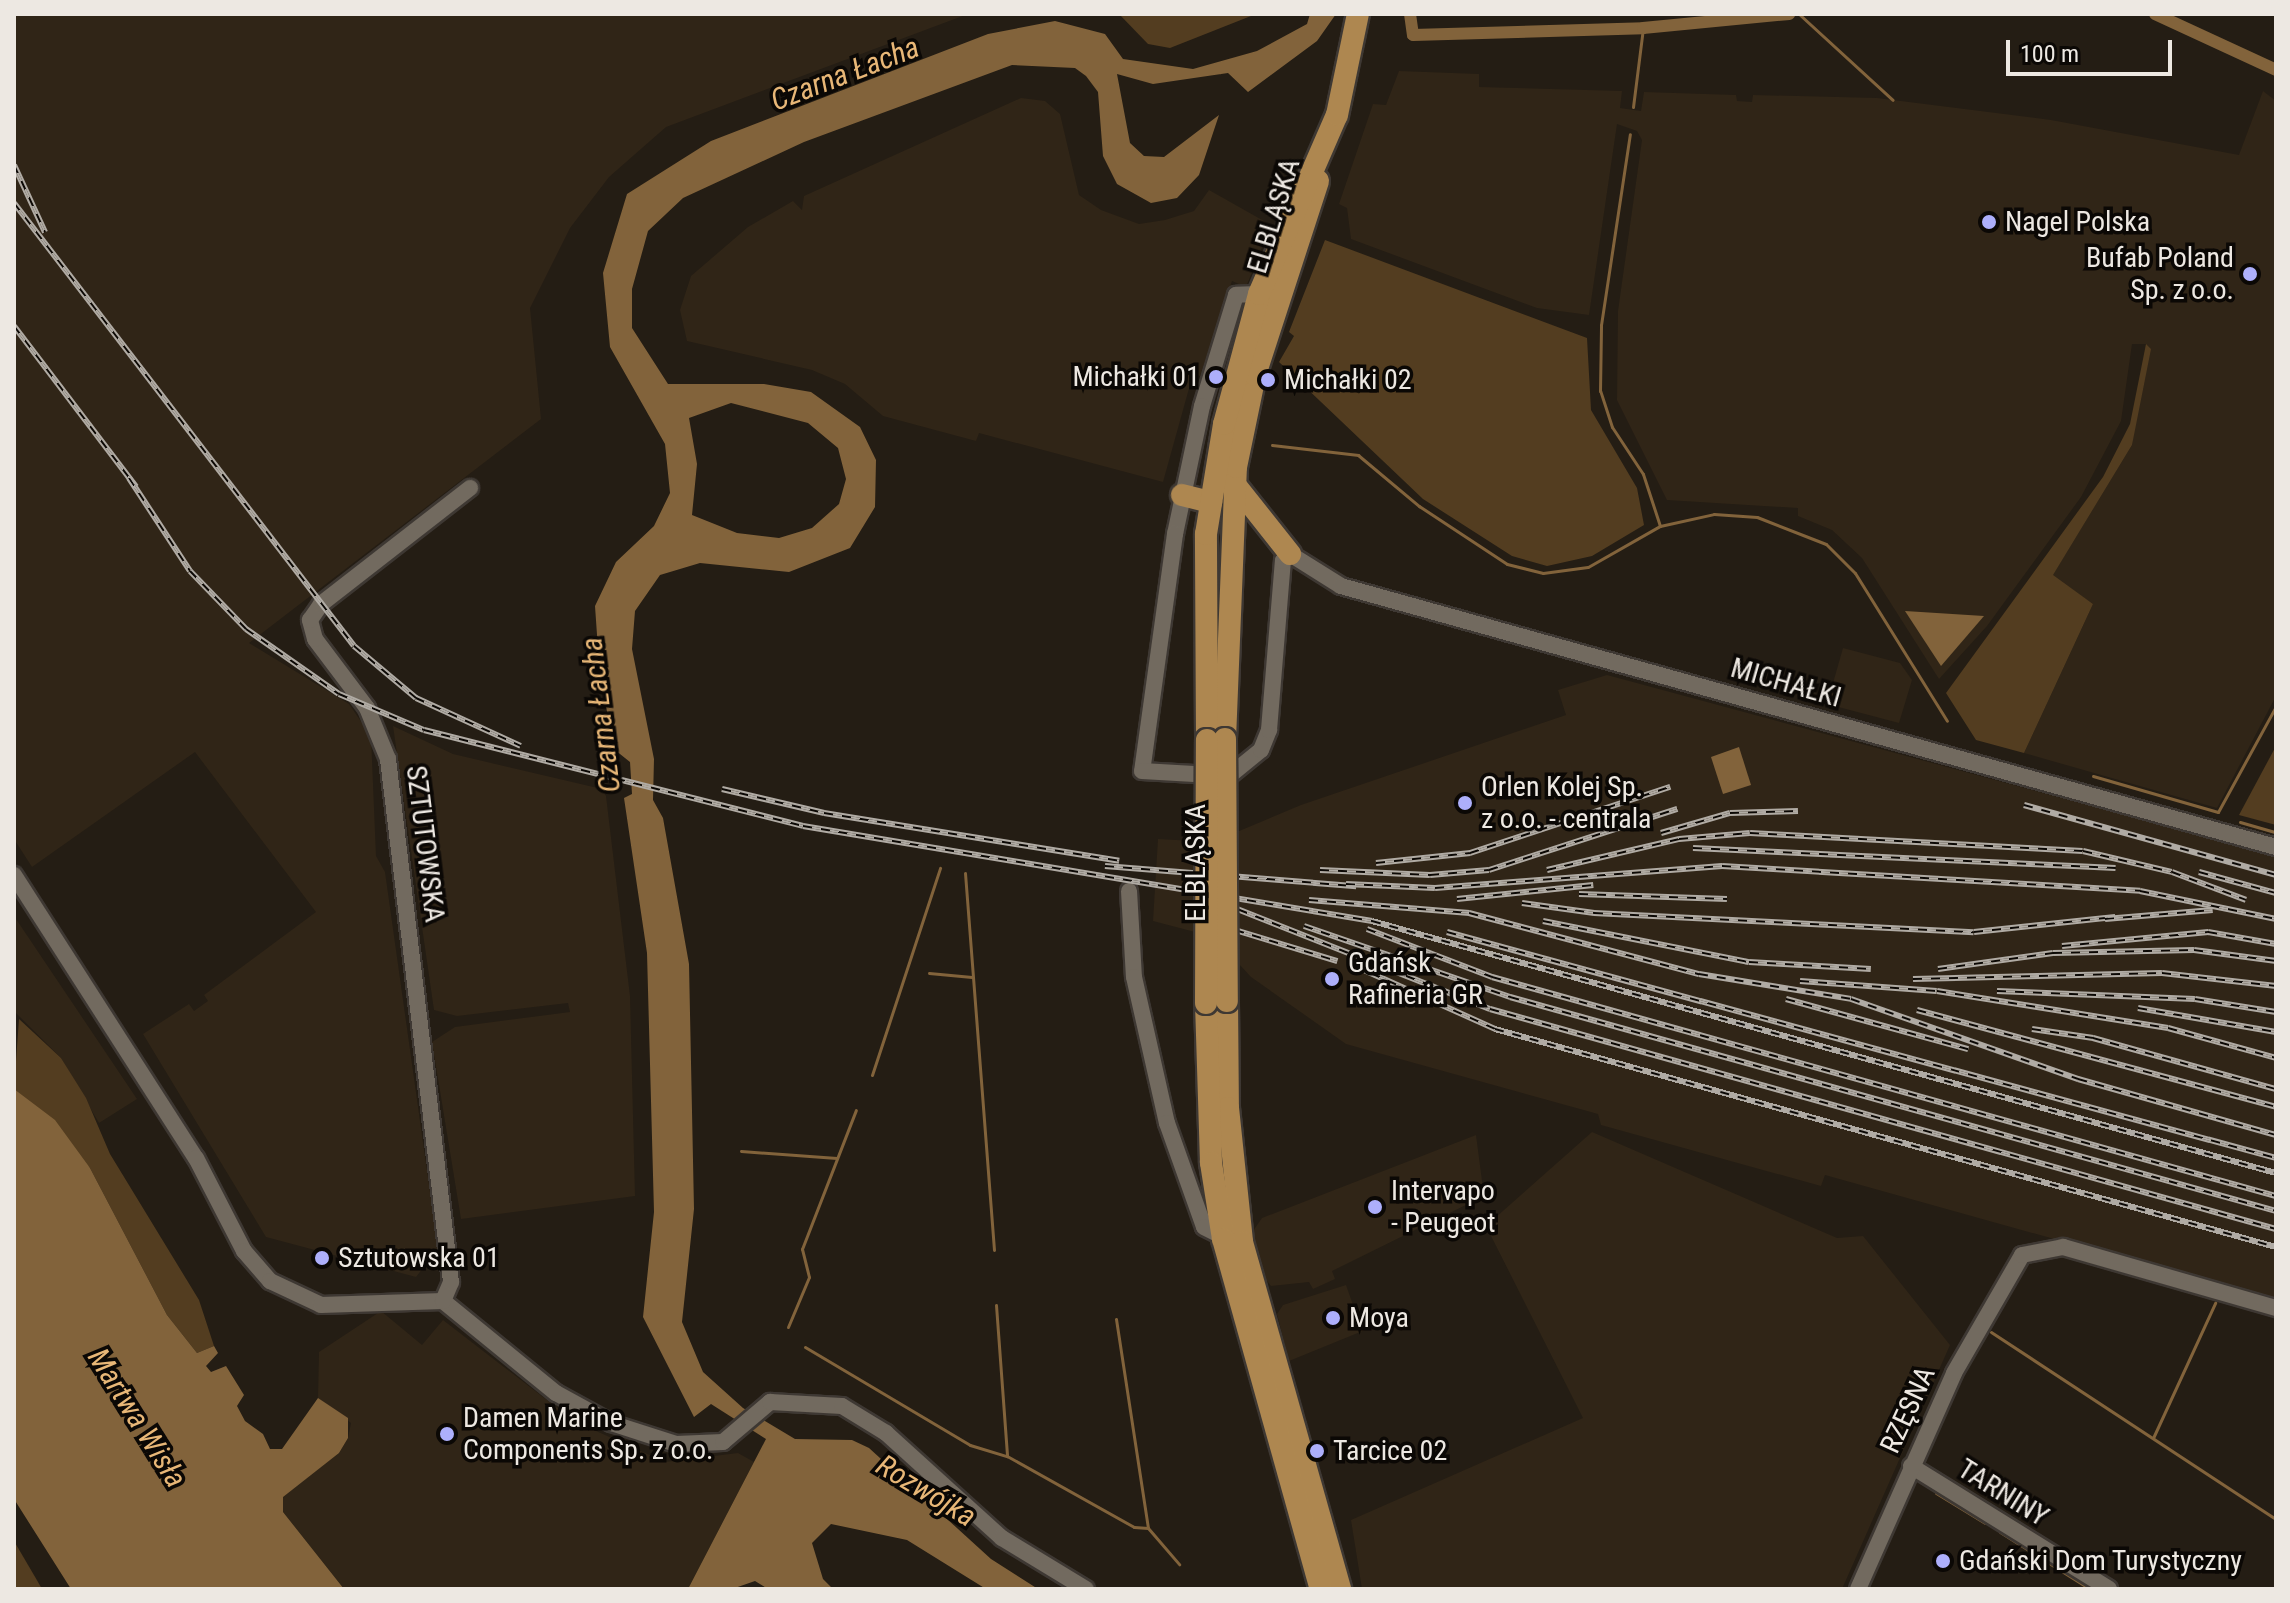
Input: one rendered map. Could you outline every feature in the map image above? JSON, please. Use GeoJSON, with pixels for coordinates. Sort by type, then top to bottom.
{"type":"FeatureCollection","features":[{"type":"Feature","properties":{"kind":"main road","name":"ELBLĄSKA"},"geometry":{"type":"LineString","coordinates":[[1216,739],[1233,482],[1255,375],[1308,227],[1358,14]]}},
{"type":"Feature","properties":{"kind":"main road","name":"ELBLĄSKA"},"geometry":{"type":"LineString","coordinates":[[1329,137],[1259,294],[1224,424],[1211,502],[1216,739],[1216,1002],[1211,1163],[1340,1589]]}},
{"type":"Feature","properties":{"kind":"main road"},"geometry":{"type":"LineString","coordinates":[[1233,482],[1290,554]]}},
{"type":"Feature","properties":{"kind":"main road"},"geometry":{"type":"LineString","coordinates":[[1182,495],[1211,502]]}},
{"type":"Feature","properties":{"kind":"main road"},"geometry":{"type":"LineString","coordinates":[[1229,524],[1260,516]]}},
{"type":"Feature","properties":{"kind":"main road","name":"ELBLĄSKA"},"geometry":{"type":"LineString","coordinates":[[1233,1241],[1321,1589]]}},
{"type":"Feature","properties":{"kind":"street","name":"ELBLĄSKA"},"geometry":{"type":"LineString","coordinates":[[1259,294],[1236,295],[1182,495],[1142,771],[1229,776],[1261,750],[1269,730],[1283,561],[1290,554]]}},
{"type":"Feature","properties":{"kind":"street","name":"SZTUTOWSKA"},"geometry":{"type":"LineString","coordinates":[[443,1301],[451,1282],[388,759],[367,708],[315,639],[310,620],[321,604],[470,488]]}},
{"type":"Feature","properties":{"kind":"street","name":"MICHAŁKI"},"geometry":{"type":"LineString","coordinates":[[1290,554],[1341,586],[2276,847]]}},
{"type":"Feature","properties":{"kind":"street"},"geometry":{"type":"LineString","coordinates":[[14,875],[196,1158],[244,1251],[270,1281],[321,1305],[443,1301],[556,1393],[611,1423],[679,1445],[702,1447],[742,1433],[770,1402],[798,1399],[856,1412],[1002,1538],[1086,1589]]}},
{"type":"Feature","properties":{"kind":"street","name":"ELBLĄSKA"},"geometry":{"type":"LineString","coordinates":[[1129,891],[1134,977],[1149,1056],[1204,1227],[1233,1241]]}},
{"type":"Feature","properties":{"kind":"street","name":"RZĘSNA"},"geometry":{"type":"LineString","coordinates":[[1858,1589],[1911,1466],[2016,1259],[2033,1249],[2063,1247],[2276,1308]]}},
{"type":"Feature","properties":{"kind":"street","name":"TARNINY"},"geometry":{"type":"LineString","coordinates":[[1911,1466],[2109,1589]]}},
{"type":"Feature","properties":{"kind":"shaded area"},"geometry":{"type":"Polygon","coordinates":[[[14,14],[968,14],[666,127],[609,177],[570,228],[530,308],[541,419],[249,643],[349,704],[371,736],[376,856],[385,872],[438,1249],[416,1277],[266,1237],[143,1034],[189,1004],[194,1011],[208,1001],[204,995],[316,912],[195,752],[32,867],[14,839],[14,14]]]}},
{"type":"Feature","properties":{"kind":"shaded area"},"geometry":{"type":"Polygon","coordinates":[[[1119,14],[1256,14],[1170,48],[1148,44],[1119,14]]]}},
{"type":"Feature","properties":{"kind":"shaded area"},"geometry":{"type":"Polygon","coordinates":[[[1399,71],[1479,74],[1479,87],[1622,91],[1620,108],[1641,111],[1644,92],[1736,95],[1737,101],[1752,102],[1753,95],[1877,98],[2051,120],[2239,155],[2263,91],[2276,101],[2276,696],[2217,808],[2024,753],[2093,604],[2052,576],[2132,445],[2146,344],[2132,344],[2121,421],[2081,497],[1987,626],[1939,679],[1862,558],[1832,530],[1798,516],[1798,508],[1667,500],[1617,400],[1618,311],[1642,140],[1637,131],[1617,124],[1589,315],[1537,308],[1351,239],[1347,208],[1339,204],[1373,104],[1386,105],[1399,71]]]}},
{"type":"Feature","properties":{"kind":"shaded area"},"geometry":{"type":"Polygon","coordinates":[[[1021,98],[1045,101],[1060,114],[1079,195],[1101,210],[1139,224],[1165,220],[1194,211],[1209,190],[1271,225],[1246,287],[1232,281],[1200,376],[1193,374],[1163,482],[979,433],[976,441],[883,416],[845,384],[812,370],[687,341],[680,310],[691,276],[748,227],[793,201],[802,210],[804,196],[1021,98]]]}},
{"type":"Feature","properties":{"kind":"shaded area"},"geometry":{"type":"Polygon","coordinates":[[[1325,240],[1587,338],[1591,410],[1637,488],[1644,525],[1592,556],[1547,566],[1512,556],[1423,499],[1279,362],[1294,336],[1289,332],[1325,240]]]}},
{"type":"Feature","properties":{"kind":"shaded area"},"geometry":{"type":"Polygon","coordinates":[[[2146,344],[2151,349],[2132,445],[2053,575],[2093,604],[2024,753],[1976,740],[1946,693],[2103,477],[2130,424],[2146,344]]]}},
{"type":"Feature","properties":{"kind":"shaded area"},"geometry":{"type":"Polygon","coordinates":[[[1843,648],[1900,663],[1912,680],[1899,723],[1827,704],[1843,648]]]}},
{"type":"Feature","properties":{"kind":"shaded area"},"geometry":{"type":"Polygon","coordinates":[[[1607,675],[2276,856],[2276,1301],[1825,1175],[1821,1186],[1601,1125],[1598,1114],[1346,1044],[1251,977],[1214,937],[1153,921],[1158,839],[1213,842],[1301,805],[1566,715],[1558,690],[1607,675]]]}},
{"type":"Feature","properties":{"kind":"shaded area"},"geometry":{"type":"Polygon","coordinates":[[[393,726],[453,754],[602,789],[606,796],[630,996],[635,1196],[461,1219],[432,1042],[455,1027],[570,1012],[568,1003],[457,1016],[434,1010],[393,726]]]}},
{"type":"Feature","properties":{"kind":"shaded area"},"geometry":{"type":"Polygon","coordinates":[[[2276,746],[2276,825],[2239,815],[2276,746]]]}},
{"type":"Feature","properties":{"kind":"shaded area"},"geometry":{"type":"Polygon","coordinates":[[[14,916],[137,1099],[99,1123],[61,1058],[14,1011],[14,916]]]}},
{"type":"Feature","properties":{"kind":"shaded area"},"geometry":{"type":"Polygon","coordinates":[[[19,1019],[61,1058],[86,1098],[110,1154],[199,1300],[214,1346],[197,1353],[167,1315],[90,1168],[14,1089],[19,1019]]]}},
{"type":"Feature","properties":{"kind":"shaded area"},"geometry":{"type":"Polygon","coordinates":[[[1592,1132],[1837,1238],[1863,1236],[1950,1345],[1842,1589],[1362,1589],[1351,1520],[1583,1418],[1486,1226],[1592,1132]]]}},
{"type":"Feature","properties":{"kind":"shaded area","name":"Intervapo - Peugeot"},"geometry":{"type":"Polygon","coordinates":[[[1476,1135],[1484,1196],[1332,1271],[1335,1279],[1313,1289],[1309,1282],[1271,1286],[1263,1276],[1253,1231],[1262,1218],[1476,1135]]]}},
{"type":"Feature","properties":{"kind":"shaded area"},"geometry":{"type":"Polygon","coordinates":[[[1346,1285],[1357,1316],[1365,1314],[1370,1328],[1289,1361],[1277,1314],[1283,1305],[1346,1285]]]}},
{"type":"Feature","properties":{"kind":"shaded area","name":"Damen Marine Components Sp. z o.o."},"geometry":{"type":"Polygon","coordinates":[[[381,1311],[422,1345],[443,1320],[574,1421],[665,1462],[738,1453],[754,1462],[688,1589],[344,1589],[283,1512],[283,1496],[339,1453],[348,1438],[351,1423],[318,1398],[319,1352],[381,1311]]]}},
{"type":"Feature","properties":{"kind":"shaded area"},"geometry":{"type":"Polygon","coordinates":[[[14,1541],[38,1582],[42,1589],[14,1589],[14,1541]]]}},
{"type":"Feature","properties":{"kind":"water"},"geometry":{"type":"Polygon","coordinates":[[[1310,14],[1336,14],[1317,41],[1248,92],[1228,73],[1153,84],[1117,74],[1130,143],[1144,156],[1164,157],[1219,115],[1199,175],[1177,198],[1151,203],[1117,184],[1103,156],[1098,92],[1086,76],[1075,68],[1012,65],[804,142],[683,198],[648,231],[632,289],[632,328],[668,384],[764,384],[811,392],[860,427],[876,460],[875,507],[850,548],[789,572],[700,563],[660,575],[635,611],[632,649],[654,759],[653,800],[663,818],[689,964],[694,1209],[682,1322],[703,1372],[743,1408],[795,1439],[852,1440],[869,1448],[991,1559],[1038,1589],[986,1589],[907,1540],[831,1524],[812,1543],[823,1579],[833,1589],[768,1589],[755,1581],[732,1589],[688,1589],[766,1439],[711,1404],[694,1417],[643,1317],[654,1212],[647,953],[624,798],[632,794],[630,762],[615,750],[600,678],[595,606],[616,562],[654,526],[670,493],[665,444],[610,347],[603,273],[627,194],[711,141],[988,34],[1055,21],[1105,34],[1123,59],[1193,69],[1257,51],[1307,24],[1310,14]],[[731,403],[689,418],[697,464],[692,515],[737,533],[779,538],[812,528],[839,504],[846,479],[838,448],[808,423],[731,403]]]}},
{"type":"Feature","properties":{"kind":"water"},"geometry":{"type":"Polygon","coordinates":[[[1905,611],[1984,616],[1941,666],[1905,611]]]}},
{"type":"Feature","properties":{"kind":"water"},"geometry":{"type":"Polygon","coordinates":[[[1739,747],[1751,785],[1723,794],[1711,757],[1739,747]]]}},
{"type":"Feature","properties":{"kind":"water","name":"Martwa Wisła"},"geometry":{"type":"Polygon","coordinates":[[[14,1089],[55,1120],[90,1168],[167,1315],[197,1353],[214,1346],[218,1353],[206,1366],[211,1372],[226,1366],[244,1395],[237,1406],[245,1421],[263,1434],[270,1449],[282,1449],[318,1398],[348,1418],[348,1438],[339,1453],[283,1497],[283,1512],[344,1589],[71,1589],[14,1499],[14,1089]]]}},
{"type":"Feature","properties":{"kind":"waterway"},"geometry":{"type":"LineString","coordinates":[[1410,14],[1413,35],[1643,28],[1789,14]]}},
{"type":"Feature","properties":{"kind":"waterway"},"geometry":{"type":"LineString","coordinates":[[1799,14],[1893,100]]}},
{"type":"Feature","properties":{"kind":"waterway"},"geometry":{"type":"LineString","coordinates":[[2155,14],[2276,70]]}},
{"type":"Feature","properties":{"kind":"waterway"},"geometry":{"type":"LineString","coordinates":[[1633,107],[1643,28]]}},
{"type":"Feature","properties":{"kind":"waterway"},"geometry":{"type":"LineString","coordinates":[[1272,445],[1358,455],[1419,506],[1507,564],[1543,573],[1588,567],[1660,526],[1643,474],[1612,427],[1600,391],[1601,325],[1630,134]]}},
{"type":"Feature","properties":{"kind":"waterway"},"geometry":{"type":"LineString","coordinates":[[1660,526],[1714,514],[1757,517],[1826,544],[1855,573],[1947,721]]}},
{"type":"Feature","properties":{"kind":"waterway"},"geometry":{"type":"LineString","coordinates":[[2093,776],[2218,812],[2276,706]]}},
{"type":"Feature","properties":{"kind":"waterway"},"geometry":{"type":"LineString","coordinates":[[2240,822],[2276,832]]}},
{"type":"Feature","properties":{"kind":"waterway"},"geometry":{"type":"LineString","coordinates":[[872,1075],[940,868]]}},
{"type":"Feature","properties":{"kind":"waterway"},"geometry":{"type":"LineString","coordinates":[[965,873],[994,1250]]}},
{"type":"Feature","properties":{"kind":"waterway"},"geometry":{"type":"LineString","coordinates":[[929,973],[972,977]]}},
{"type":"Feature","properties":{"kind":"waterway"},"geometry":{"type":"LineString","coordinates":[[788,1327],[809,1277],[802,1249],[856,1110]]}},
{"type":"Feature","properties":{"kind":"waterway"},"geometry":{"type":"LineString","coordinates":[[741,1151],[837,1158]]}},
{"type":"Feature","properties":{"kind":"waterway"},"geometry":{"type":"LineString","coordinates":[[2153,1438],[2215,1303]]}},
{"type":"Feature","properties":{"kind":"waterway"},"geometry":{"type":"LineString","coordinates":[[996,1305],[1007,1456]]}},
{"type":"Feature","properties":{"kind":"waterway"},"geometry":{"type":"LineString","coordinates":[[1116,1319],[1148,1528]]}},
{"type":"Feature","properties":{"kind":"waterway"},"geometry":{"type":"LineString","coordinates":[[1991,1332],[2276,1519]]}},
{"type":"Feature","properties":{"kind":"waterway"},"geometry":{"type":"LineString","coordinates":[[805,1347],[970,1445],[1007,1456],[1134,1527],[1148,1528],[1179,1564]]}},
{"type":"Feature","properties":{"kind":"waterway"},"geometry":{"type":"LineString","coordinates":[[1936,1493],[1985,1523]]}},
{"type":"Feature","properties":{"kind":"waterway"},"geometry":{"type":"LineString","coordinates":[[2000,1532],[2090,1589]]}},
{"type":"Feature","properties":{"kind":"railway"},"geometry":{"type":"LineString","coordinates":[[14,165],[45,232]]}},
{"type":"Feature","properties":{"kind":"railway"},"geometry":{"type":"LineString","coordinates":[[14,203],[354,646],[416,698],[521,746]]}},
{"type":"Feature","properties":{"kind":"railway"},"geometry":{"type":"LineString","coordinates":[[14,326],[136,487]]}},
{"type":"Feature","properties":{"kind":"railway"},"geometry":{"type":"LineString","coordinates":[[129,478],[190,571],[246,629],[339,694],[424,730],[803,826],[1372,921],[2276,1173]]}},
{"type":"Feature","properties":{"kind":"railway"},"geometry":{"type":"LineString","coordinates":[[1376,863],[1470,853],[1670,787]]}},
{"type":"Feature","properties":{"kind":"railway"},"geometry":{"type":"LineString","coordinates":[[722,789],[824,813],[1119,861]]}},
{"type":"Feature","properties":{"kind":"railway"},"geometry":{"type":"LineString","coordinates":[[2024,805],[2276,875]]}},
{"type":"Feature","properties":{"kind":"railway"},"geometry":{"type":"LineString","coordinates":[[1320,870],[1430,875],[1489,870],[1677,809]]}},
{"type":"Feature","properties":{"kind":"railway"},"geometry":{"type":"LineString","coordinates":[[1661,833],[1730,813],[1798,811]]}},
{"type":"Feature","properties":{"kind":"railway"},"geometry":{"type":"LineString","coordinates":[[1547,870],[1679,839],[1750,833],[2083,851],[2172,872],[2246,900]]}},
{"type":"Feature","properties":{"kind":"railway"},"geometry":{"type":"LineString","coordinates":[[1693,848],[2116,868]]}},
{"type":"Feature","properties":{"kind":"railway"},"geometry":{"type":"LineString","coordinates":[[1105,866],[1356,886]]}},
{"type":"Feature","properties":{"kind":"railway"},"geometry":{"type":"LineString","coordinates":[[1346,884],[1435,888],[1722,866],[2140,891],[2276,919]]}},
{"type":"Feature","properties":{"kind":"railway"},"geometry":{"type":"LineString","coordinates":[[2199,872],[2276,893]]}},
{"type":"Feature","properties":{"kind":"railway"},"geometry":{"type":"LineString","coordinates":[[1457,899],[1593,885]]}},
{"type":"Feature","properties":{"kind":"railway"},"geometry":{"type":"LineString","coordinates":[[1579,894],[1727,899]]}},
{"type":"Feature","properties":{"kind":"railway"},"geometry":{"type":"LineString","coordinates":[[1309,900],[1469,913],[1699,974],[1851,999],[2078,1079],[2276,1135]]}},
{"type":"Feature","properties":{"kind":"railway"},"geometry":{"type":"LineString","coordinates":[[1222,903],[1490,1009],[2276,1229]]}},
{"type":"Feature","properties":{"kind":"railway"},"geometry":{"type":"LineString","coordinates":[[1522,903],[1594,913],[1974,932],[2115,917]]}},
{"type":"Feature","properties":{"kind":"railway"},"geometry":{"type":"LineString","coordinates":[[2105,919],[2213,910]]}},
{"type":"Feature","properties":{"kind":"railway"},"geometry":{"type":"LineString","coordinates":[[1543,921],[1749,962],[1871,969]]}},
{"type":"Feature","properties":{"kind":"railway"},"geometry":{"type":"LineString","coordinates":[[1304,926],[1510,997],[2276,1211]]}},
{"type":"Feature","properties":{"kind":"railway"},"geometry":{"type":"LineString","coordinates":[[1367,929],[1492,977],[2276,1196]]}},
{"type":"Feature","properties":{"kind":"railway"},"geometry":{"type":"LineString","coordinates":[[1235,930],[1337,961]]}},
{"type":"Feature","properties":{"kind":"railway"},"geometry":{"type":"LineString","coordinates":[[1447,932],[2276,1158]]}},
{"type":"Feature","properties":{"kind":"railway"},"geometry":{"type":"LineString","coordinates":[[2062,946],[2208,932],[2276,944]]}},
{"type":"Feature","properties":{"kind":"railway"},"geometry":{"type":"LineString","coordinates":[[1938,969],[2053,953],[2194,950],[2276,961]]}},
{"type":"Feature","properties":{"kind":"railway"},"geometry":{"type":"LineString","coordinates":[[1355,966],[1495,1029],[2276,1247]]}},
{"type":"Feature","properties":{"kind":"railway"},"geometry":{"type":"LineString","coordinates":[[1913,979],[2162,973],[2276,986]]}},
{"type":"Feature","properties":{"kind":"railway"},"geometry":{"type":"LineString","coordinates":[[1800,981],[1937,991],[2168,1028],[2276,1058]]}},
{"type":"Feature","properties":{"kind":"railway"},"geometry":{"type":"LineString","coordinates":[[1997,991],[2195,999],[2276,1012]]}},
{"type":"Feature","properties":{"kind":"railway"},"geometry":{"type":"LineString","coordinates":[[1786,999],[1968,1049]]}},
{"type":"Feature","properties":{"kind":"railway"},"geometry":{"type":"LineString","coordinates":[[2138,1008],[2276,1032]]}},
{"type":"Feature","properties":{"kind":"railway"},"geometry":{"type":"LineString","coordinates":[[1917,1010],[2276,1107]]}},
{"type":"Feature","properties":{"kind":"railway"},"geometry":{"type":"LineString","coordinates":[[2032,1029],[2093,1038],[2276,1089]]}},
{"type":"Feature","properties":{"kind":"place","name":"Nagel Polska"},"geometry":{"type":"Point","coordinates":[1989,222]}},
{"type":"Feature","properties":{"kind":"place","name":"Bufab Poland Sp. z o.o."},"geometry":{"type":"Point","coordinates":[2250,274]}},
{"type":"Feature","properties":{"kind":"place","name":"Michałki 01"},"geometry":{"type":"Point","coordinates":[1216,377]}},
{"type":"Feature","properties":{"kind":"place","name":"Michałki 02"},"geometry":{"type":"Point","coordinates":[1268,380]}},
{"type":"Feature","properties":{"kind":"place","name":"Orlen Kolej Sp. z o.o. - centrala"},"geometry":{"type":"Point","coordinates":[1465,803]}},
{"type":"Feature","properties":{"kind":"place","name":"Gdańsk Rafineria GR"},"geometry":{"type":"Point","coordinates":[1332,979]}},
{"type":"Feature","properties":{"kind":"place","name":"Intervapo - Peugeot"},"geometry":{"type":"Point","coordinates":[1375,1207]}},
{"type":"Feature","properties":{"kind":"place","name":"Sztutowska 01"},"geometry":{"type":"Point","coordinates":[322,1258]}},
{"type":"Feature","properties":{"kind":"place","name":"Moya"},"geometry":{"type":"Point","coordinates":[1333,1318]}},
{"type":"Feature","properties":{"kind":"place","name":"Damen Marine Components Sp. z o.o."},"geometry":{"type":"Point","coordinates":[447,1434]}},
{"type":"Feature","properties":{"kind":"place","name":"Tarcice 02"},"geometry":{"type":"Point","coordinates":[1317,1451]}},
{"type":"Feature","properties":{"kind":"place","name":"Gdański Dom Turystyczny"},"geometry":{"type":"Point","coordinates":[1943,1561]}},
{"type":"Feature","properties":{"kind":"water label","name":"Czarna Łacha"},"geometry":{"type":"Point","coordinates":[845,74]}},
{"type":"Feature","properties":{"kind":"water label","name":"Czarna Łacha"},"geometry":{"type":"Point","coordinates":[601,715]}},
{"type":"Feature","properties":{"kind":"water label","name":"Rozwójka"},"geometry":{"type":"Point","coordinates":[926,1491]}}]}
